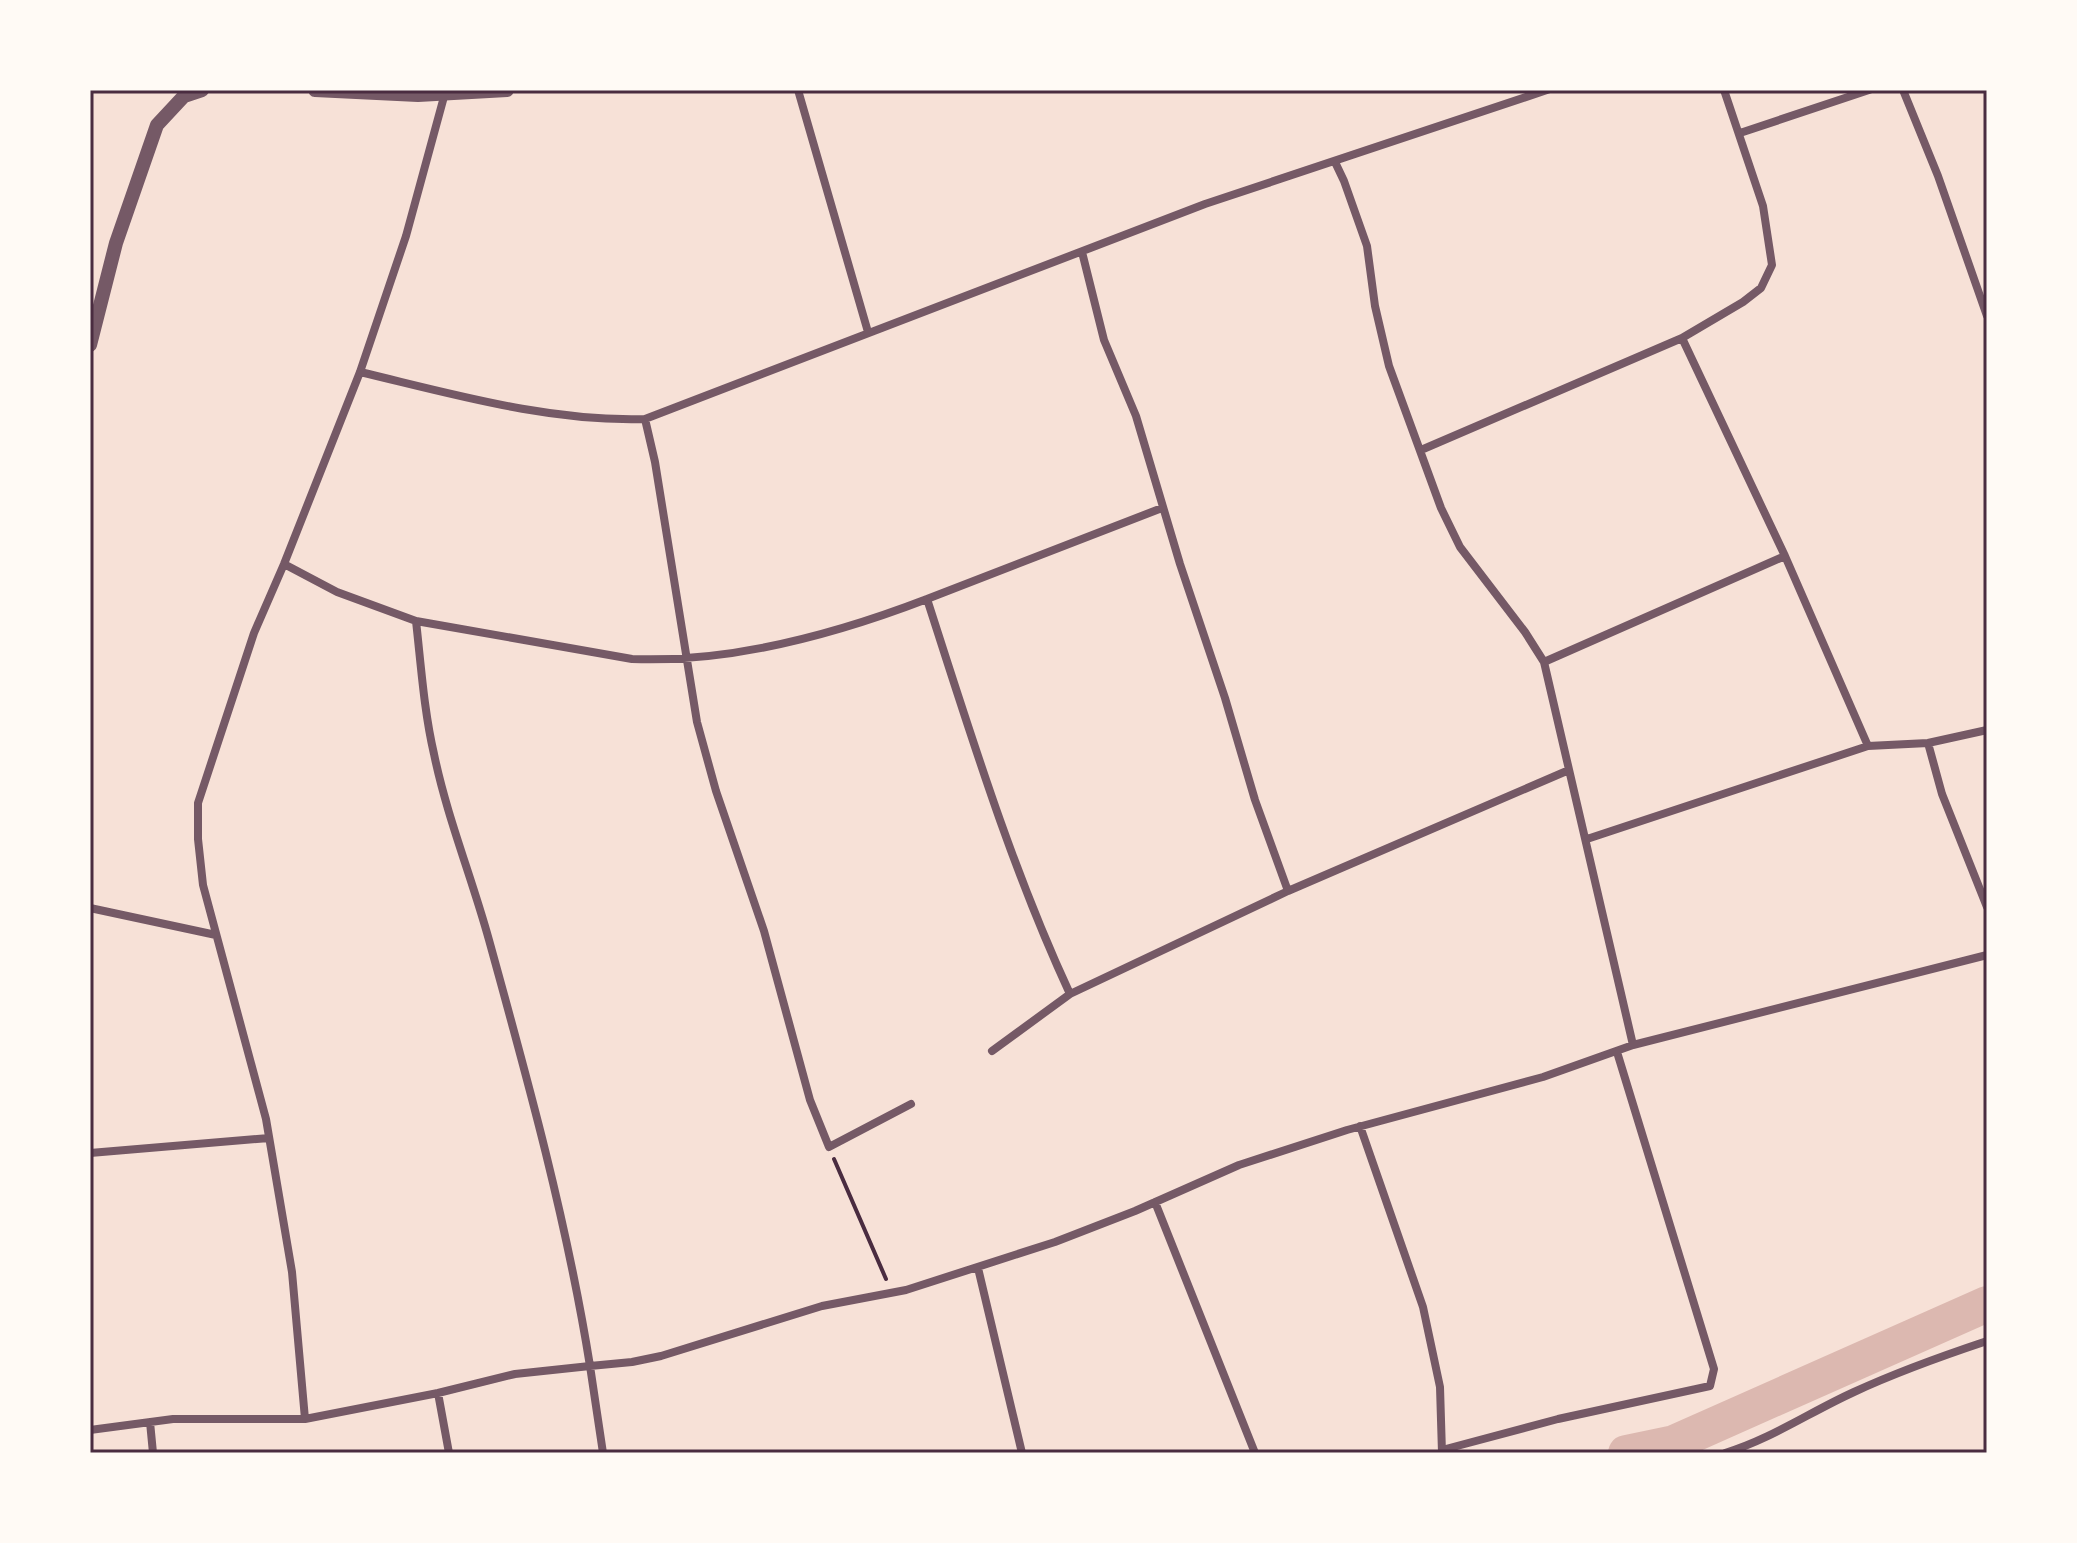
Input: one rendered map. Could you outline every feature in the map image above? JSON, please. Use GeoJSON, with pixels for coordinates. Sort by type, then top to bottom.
{"type":"FeatureCollection","features":[{"type":"Feature","properties":{"kind":"street"},"geometry":{"type":"LineString","coordinates":[[90,345],[116,243],[157,125],[184,93],[202,90]]}},
{"type":"Feature","properties":{"kind":"street"},"geometry":{"type":"LineString","coordinates":[[315,90],[445,93],[507,90]]}},
{"type":"Feature","properties":{"kind":"street"},"geometry":{"type":"LineString","coordinates":[[798,90],[868,332]]}},
{"type":"Feature","properties":{"kind":"street"},"geometry":{"type":"LineString","coordinates":[[360,372],[505,406],[596,418],[645,419],[1205,204],[1547,90]]}},
{"type":"Feature","properties":{"kind":"street"},"geometry":{"type":"LineString","coordinates":[[1421,450],[1682,338],[1761,288],[1772,265],[1763,206],[1724,90]]}},
{"type":"Feature","properties":{"kind":"street"},"geometry":{"type":"LineString","coordinates":[[1740,133],[1869,90]]}},
{"type":"Feature","properties":{"kind":"street"},"geometry":{"type":"LineString","coordinates":[[1903,90],[1938,176],[1987,316]]}},
{"type":"Feature","properties":{"kind":"street"},"geometry":{"type":"LineString","coordinates":[[305,1419],[292,1272],[269,1138],[203,885],[198,803],[254,633],[360,372],[406,236],[445,93]]}},
{"type":"Feature","properties":{"kind":"street"},"geometry":{"type":"LineString","coordinates":[[1335,162],[1367,246],[1381,334],[1404,411],[1441,508],[1460,547],[1544,662],[1633,1045]]}},
{"type":"Feature","properties":{"kind":"street"},"geometry":{"type":"LineString","coordinates":[[1082,252],[1104,340],[1136,416],[1255,800],[1288,891]]}},
{"type":"Feature","properties":{"kind":"street"},"geometry":{"type":"LineString","coordinates":[[1682,338],[1785,556],[1868,746]]}},
{"type":"Feature","properties":{"kind":"street"},"geometry":{"type":"LineString","coordinates":[[645,419],[697,722],[712,778],[769,945],[810,1100],[829,1147],[911,1104]]}},
{"type":"Feature","properties":{"kind":"street"},"geometry":{"type":"LineString","coordinates":[[284,564],[337,592],[416,621],[632,659],[668,661],[817,636],[877,618],[1162,508]]}},
{"type":"Feature","properties":{"kind":"street"},"geometry":{"type":"LineString","coordinates":[[1544,662],[1785,556]]}},
{"type":"Feature","properties":{"kind":"street"},"geometry":{"type":"LineString","coordinates":[[927,599],[1027,894],[1042,935],[1070,994]]}},
{"type":"Feature","properties":{"kind":"street"},"geometry":{"type":"LineString","coordinates":[[416,621],[433,753],[449,813],[475,888],[534,1105],[577,1283],[603,1453]]}},
{"type":"Feature","properties":{"kind":"street"},"geometry":{"type":"LineString","coordinates":[[1587,839],[1868,746],[1928,743],[1987,730]]}},
{"type":"Feature","properties":{"kind":"street"},"geometry":{"type":"LineString","coordinates":[[1928,743],[1942,794],[1987,907]]}},
{"type":"Feature","properties":{"kind":"street"},"geometry":{"type":"LineString","coordinates":[[992,1051],[1070,994],[1288,891],[1569,770]]}},
{"type":"Feature","properties":{"kind":"street"},"geometry":{"type":"LineString","coordinates":[[90,908],[216,935]]}},
{"type":"Feature","properties":{"kind":"street"},"geometry":{"type":"LineString","coordinates":[[90,1430],[211,1418],[305,1419],[438,1393],[515,1374],[632,1362],[661,1356],[822,1306],[891,1293],[978,1268],[1055,1242],[1239,1165],[1360,1126],[1543,1077],[1633,1045],[1987,955]]}},
{"type":"Feature","properties":{"kind":"street"},"geometry":{"type":"LineString","coordinates":[[1360,1126],[1423,1307],[1440,1387],[1442,1452],[1558,1419],[1710,1386],[1714,1369],[1617,1052]]}},
{"type":"Feature","properties":{"kind":"street"},"geometry":{"type":"LineString","coordinates":[[90,1153],[269,1138]]}},
{"type":"Feature","properties":{"kind":"street"},"geometry":{"type":"LineString","coordinates":[[1155,1202],[1255,1453]]}},
{"type":"Feature","properties":{"kind":"street"},"geometry":{"type":"LineString","coordinates":[[978,1268],[1022,1453]]}},
{"type":"Feature","properties":{"kind":"street"},"geometry":{"type":"LineString","coordinates":[[1725,1453],[1749,1446],[1853,1393],[1987,1341]]}},
{"type":"Feature","properties":{"kind":"street"},"geometry":{"type":"LineString","coordinates":[[438,1393],[449,1453]]}},
{"type":"Feature","properties":{"kind":"street"},"geometry":{"type":"LineString","coordinates":[[150,1422],[153,1453]]}},
{"type":"Feature","properties":{"kind":"path"},"geometry":{"type":"LineString","coordinates":[[829,1147],[891,1293]]}},
{"type":"Feature","properties":{"kind":"waterway"},"geometry":{"type":"LineString","coordinates":[[1626,1453],[1674,1443],[1987,1304]]}}]}
